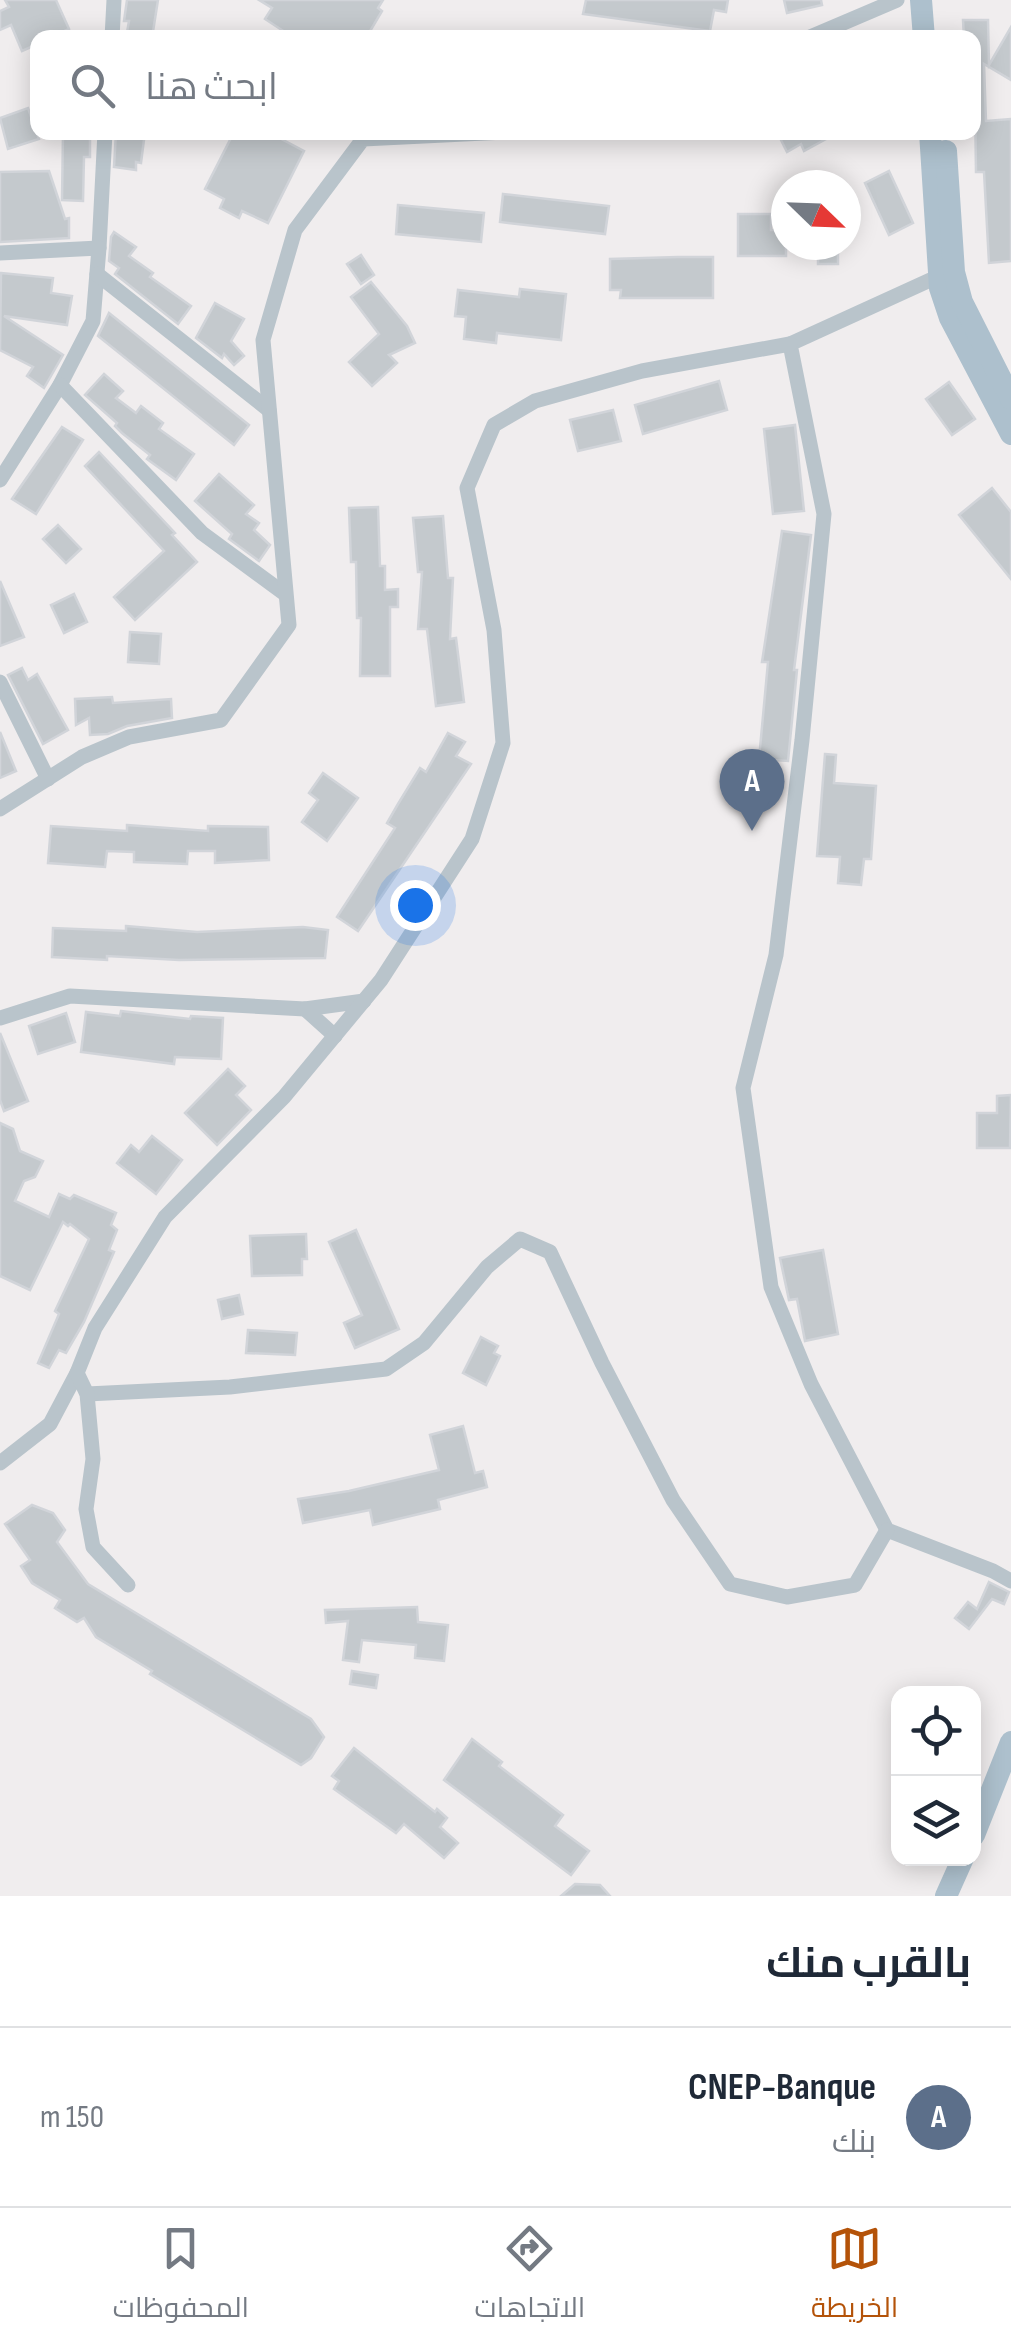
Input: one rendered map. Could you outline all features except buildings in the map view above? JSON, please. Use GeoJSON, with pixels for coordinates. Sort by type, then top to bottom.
{"type":"FeatureCollection","features":[{"type":"Feature","properties":{"kind":"main road"},"geometry":{"type":"LineString","coordinates":[[921,0],[923,30]]}},
{"type":"Feature","properties":{"kind":"main road"},"geometry":{"type":"LineString","coordinates":[[935,0],[937,30]]}},
{"type":"Feature","properties":{"kind":"main road"},"geometry":{"type":"LineString","coordinates":[[930,140],[939,276],[950,318],[1011,434]]}},
{"type":"Feature","properties":{"kind":"main road"},"geometry":{"type":"LineString","coordinates":[[946,140],[954,272],[962,302],[1011,400]]}},
{"type":"Feature","properties":{"kind":"main road"},"geometry":{"type":"LineString","coordinates":[[981,1817],[1011,1742]]}},
{"type":"Feature","properties":{"kind":"main road"},"geometry":{"type":"LineString","coordinates":[[946,1896],[959,1866]]}},
{"type":"Feature","properties":{"kind":"street"},"geometry":{"type":"LineString","coordinates":[[112,30],[114,0]]}},
{"type":"Feature","properties":{"kind":"street"},"geometry":{"type":"LineString","coordinates":[[827,30],[897,0]]}},
{"type":"Feature","properties":{"kind":"street"},"geometry":{"type":"LineString","coordinates":[[0,480],[60,384],[93,321],[105,140]]}},
{"type":"Feature","properties":{"kind":"street"},"geometry":{"type":"LineString","coordinates":[[0,809],[82,757],[129,737],[220,720],[289,625],[263,340],[295,230],[362,140]]}},
{"type":"Feature","properties":{"kind":"street"},"geometry":{"type":"LineString","coordinates":[[0,253],[99,248]]}},
{"type":"Feature","properties":{"kind":"street"},"geometry":{"type":"LineString","coordinates":[[97,274],[269,410]]}},
{"type":"Feature","properties":{"kind":"street"},"geometry":{"type":"LineString","coordinates":[[0,1463],[50,1424],[77,1374],[95,1328],[165,1217],[284,1097],[364,1002],[472,838],[503,743],[494,630],[467,488],[494,425],[536,402],[642,371],[790,344],[939,276]]}},
{"type":"Feature","properties":{"kind":"street"},"geometry":{"type":"LineString","coordinates":[[790,344],[824,514],[776,955],[743,1088],[771,1287],[811,1384],[887,1530],[1011,1581]]}},
{"type":"Feature","properties":{"kind":"street"},"geometry":{"type":"LineString","coordinates":[[60,384],[202,533],[285,594]]}},
{"type":"Feature","properties":{"kind":"street"},"geometry":{"type":"LineString","coordinates":[[0,682],[48,779]]}},
{"type":"Feature","properties":{"kind":"street"},"geometry":{"type":"LineString","coordinates":[[0,1018],[70,996],[305,1009],[364,1002]]}},
{"type":"Feature","properties":{"kind":"street"},"geometry":{"type":"LineString","coordinates":[[305,1009],[335,1036]]}},
{"type":"Feature","properties":{"kind":"street"},"geometry":{"type":"LineString","coordinates":[[87,1394],[230,1387],[386,1368],[424,1343],[487,1267],[520,1239],[550,1252],[602,1364],[673,1500],[730,1584],[787,1597],[855,1585],[887,1530]]}},
{"type":"Feature","properties":{"kind":"street"},"geometry":{"type":"LineString","coordinates":[[77,1374],[87,1394],[93,1458],[86,1510],[93,1548],[128,1585]]}},
{"type":"Feature","properties":{"kind":"place","name":"CNEP-Banque"},"geometry":{"type":"Point","coordinates":[752,831]}}]}
